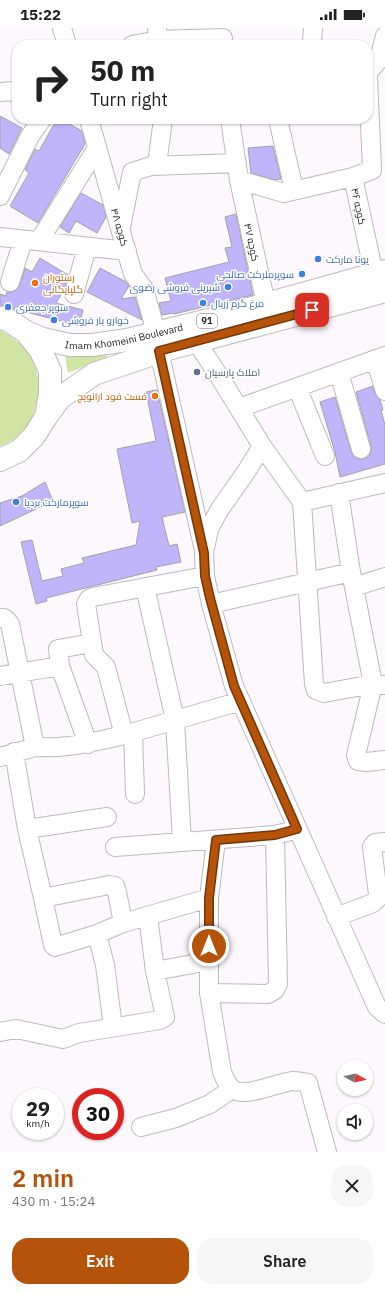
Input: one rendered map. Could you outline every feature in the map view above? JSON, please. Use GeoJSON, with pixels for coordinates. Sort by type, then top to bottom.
{"type":"FeatureCollection","features":[{"type":"Feature","properties":{"kind":"main road","name":"Imam Khomeini Boulevard"},"geometry":{"type":"LineString","coordinates":[[46,417],[60,398],[94,374],[158,342],[209,320],[266,304],[381,279]]}},
{"type":"Feature","properties":{"kind":"main road","name":"Imam Khomeini Boulevard"},"geometry":{"type":"LineString","coordinates":[[26,332],[43,339],[70,345],[92,345],[127,340],[158,342],[196,341],[381,279]]}},
{"type":"Feature","properties":{"kind":"main road","name":"91"},"geometry":{"type":"LineString","coordinates":[[0,318],[8,320],[26,332],[41,351],[50,371],[50,394],[46,417],[34,436],[19,451],[0,460]]}},
{"type":"Feature","properties":{"kind":"street"},"geometry":{"type":"LineString","coordinates":[[62,28],[66,40]]}},
{"type":"Feature","properties":{"kind":"street"},"geometry":{"type":"LineString","coordinates":[[312,40],[313,28]]}},
{"type":"Feature","properties":{"kind":"street"},"geometry":{"type":"LineString","coordinates":[[373,67],[379,60],[385,36]]}},
{"type":"Feature","properties":{"kind":"street"},"geometry":{"type":"LineString","coordinates":[[160,38],[224,37]]}},
{"type":"Feature","properties":{"kind":"street"},"geometry":{"type":"LineString","coordinates":[[0,92],[12,91]]}},
{"type":"Feature","properties":{"kind":"street"},"geometry":{"type":"LineString","coordinates":[[0,196],[5,171],[38,124]]}},
{"type":"Feature","properties":{"kind":"street","name":"کوچه ۴۸"},"geometry":{"type":"LineString","coordinates":[[90,124],[133,274],[144,290],[158,342],[204,553]]}},
{"type":"Feature","properties":{"kind":"street"},"geometry":{"type":"LineString","coordinates":[[157,165],[162,124]]}},
{"type":"Feature","properties":{"kind":"street","name":"کوچه ۴۷"},"geometry":{"type":"LineString","coordinates":[[231,124],[238,172],[266,304]]}},
{"type":"Feature","properties":{"kind":"street"},"geometry":{"type":"LineString","coordinates":[[279,124],[294,190]]}},
{"type":"Feature","properties":{"kind":"street","name":"کوچه ۴۶"},"geometry":{"type":"LineString","coordinates":[[370,124],[372,170],[353,177],[381,279]]}},
{"type":"Feature","properties":{"kind":"street"},"geometry":{"type":"LineString","coordinates":[[10,282],[31,240],[97,148]]}},
{"type":"Feature","properties":{"kind":"street"},"geometry":{"type":"LineString","coordinates":[[121,229],[132,172],[151,166],[157,165],[238,172],[284,193],[353,177]]}},
{"type":"Feature","properties":{"kind":"street"},"geometry":{"type":"LineString","coordinates":[[0,237],[127,251]]}},
{"type":"Feature","properties":{"kind":"street"},"geometry":{"type":"LineString","coordinates":[[74,294],[86,247]]}},
{"type":"Feature","properties":{"kind":"street"},"geometry":{"type":"LineString","coordinates":[[196,341],[262,446],[302,502],[314,684],[316,690],[324,693],[379,684]]}},
{"type":"Feature","properties":{"kind":"street"},"geometry":{"type":"LineString","coordinates":[[239,408],[380,358],[385,391]]}},
{"type":"Feature","properties":{"kind":"street"},"geometry":{"type":"LineString","coordinates":[[339,372],[361,449]]}},
{"type":"Feature","properties":{"kind":"street"},"geometry":{"type":"LineString","coordinates":[[297,387],[325,456]]}},
{"type":"Feature","properties":{"kind":"street"},"geometry":{"type":"LineString","coordinates":[[262,446],[220,509],[209,529],[204,553],[205,576],[211,604],[234,686],[377,1008],[385,1014]]}},
{"type":"Feature","properties":{"kind":"street"},"geometry":{"type":"LineString","coordinates":[[302,502],[385,483]]}},
{"type":"Feature","properties":{"kind":"street"},"geometry":{"type":"LineString","coordinates":[[339,493],[352,579],[379,684],[356,755],[358,761],[367,762],[385,760]]}},
{"type":"Feature","properties":{"kind":"street"},"geometry":{"type":"LineString","coordinates":[[135,794],[128,734],[106,667],[94,655],[86,604],[89,599],[93,597],[205,576]]}},
{"type":"Feature","properties":{"kind":"street"},"geometry":{"type":"LineString","coordinates":[[211,604],[308,582],[385,577]]}},
{"type":"Feature","properties":{"kind":"street"},"geometry":{"type":"LineString","coordinates":[[145,587],[175,720],[182,842]]}},
{"type":"Feature","properties":{"kind":"street"},"geometry":{"type":"LineString","coordinates":[[0,618],[3,617],[10,624],[34,747]]}},
{"type":"Feature","properties":{"kind":"street"},"geometry":{"type":"LineString","coordinates":[[88,744],[60,666],[58,649],[92,644]]}},
{"type":"Feature","properties":{"kind":"street"},"geometry":{"type":"LineString","coordinates":[[0,676],[60,666]]}},
{"type":"Feature","properties":{"kind":"street"},"geometry":{"type":"LineString","coordinates":[[209,898],[123,923],[97,934],[55,947],[53,945],[27,829],[7,754],[34,747],[52,748],[88,744],[241,701]]}},
{"type":"Feature","properties":{"kind":"street"},"geometry":{"type":"LineString","coordinates":[[27,829],[107,817]]}},
{"type":"Feature","properties":{"kind":"street"},"geometry":{"type":"LineString","coordinates":[[115,847],[275,835],[297,829]]}},
{"type":"Feature","properties":{"kind":"street"},"geometry":{"type":"LineString","coordinates":[[209,993],[268,994],[275,990],[278,984],[275,835]]}},
{"type":"Feature","properties":{"kind":"street"},"geometry":{"type":"LineString","coordinates":[[216,840],[209,898],[209,993],[222,1072],[226,1082],[232,1090],[242,1092],[291,1081],[302,1081],[308,1083],[327,1152]]}},
{"type":"Feature","properties":{"kind":"street"},"geometry":{"type":"LineString","coordinates":[[336,917],[373,903],[377,899],[378,894],[372,848],[375,843],[385,842]]}},
{"type":"Feature","properties":{"kind":"street"},"geometry":{"type":"LineString","coordinates":[[43,898],[110,885],[114,886],[117,892],[123,923]]}},
{"type":"Feature","properties":{"kind":"street"},"geometry":{"type":"LineString","coordinates":[[0,1032],[16,1029],[63,1039],[80,1033],[160,1020],[165,1017],[155,971],[148,916]]}},
{"type":"Feature","properties":{"kind":"street"},"geometry":{"type":"LineString","coordinates":[[97,934],[105,965],[114,1027]]}},
{"type":"Feature","properties":{"kind":"street"},"geometry":{"type":"LineString","coordinates":[[155,971],[209,961]]}},
{"type":"Feature","properties":{"kind":"street"},"geometry":{"type":"LineString","coordinates":[[142,1127],[176,1118],[210,1104],[232,1090]]}},
{"type":"Feature","properties":{"kind":"green space"},"geometry":{"type":"Polygon","coordinates":[[[0,330],[17,341],[30,356],[36,368],[38,395],[36,408],[23,432],[0,446],[0,330]]]}},
{"type":"Feature","properties":{"kind":"green space"},"geometry":{"type":"Polygon","coordinates":[[[106,353],[107,357],[68,373],[65,356],[106,353]]]}},
{"type":"Feature","properties":{"kind":"building"},"geometry":{"type":"Polygon","coordinates":[[[0,116],[12,123],[12,124],[22,128],[9,154],[0,148],[0,116]]]}},
{"type":"Feature","properties":{"kind":"building"},"geometry":{"type":"Polygon","coordinates":[[[54,124],[69,124],[82,131],[85,144],[38,223],[10,206],[29,173],[25,170],[35,149],[39,151],[54,124]]]}},
{"type":"Feature","properties":{"kind":"building"},"geometry":{"type":"Polygon","coordinates":[[[273,146],[281,179],[275,180],[251,173],[248,148],[273,146]]]}},
{"type":"Feature","properties":{"kind":"building"},"geometry":{"type":"Polygon","coordinates":[[[81,193],[103,205],[106,217],[97,233],[76,221],[69,233],[60,227],[81,193]]]}},
{"type":"Feature","properties":{"kind":"building"},"geometry":{"type":"Polygon","coordinates":[[[236,214],[253,295],[174,314],[162,315],[159,303],[171,301],[165,278],[229,262],[225,248],[232,247],[225,217],[236,214]]]}},
{"type":"Feature","properties":{"kind":"building"},"geometry":{"type":"Polygon","coordinates":[[[40,258],[68,275],[65,288],[56,303],[83,310],[79,326],[0,305],[0,294],[6,296],[7,292],[17,290],[25,268],[32,272],[40,258]]]}},
{"type":"Feature","properties":{"kind":"building"},"geometry":{"type":"Polygon","coordinates":[[[100,268],[126,282],[129,286],[121,299],[135,297],[142,320],[87,292],[100,268]]]}},
{"type":"Feature","properties":{"kind":"building"},"geometry":{"type":"Polygon","coordinates":[[[373,386],[375,394],[380,400],[383,410],[381,410],[385,425],[385,464],[340,477],[335,452],[320,402],[335,397],[351,452],[354,457],[364,459],[369,456],[371,446],[356,392],[373,386]]]}},
{"type":"Feature","properties":{"kind":"building"},"geometry":{"type":"Polygon","coordinates":[[[157,390],[185,512],[162,517],[169,546],[177,544],[181,562],[156,567],[157,570],[46,598],[47,601],[36,604],[21,542],[32,540],[42,581],[63,576],[61,569],[84,563],[82,558],[136,545],[140,521],[132,523],[117,449],[156,441],[146,392],[157,390]]]}},
{"type":"Feature","properties":{"kind":"building"},"geometry":{"type":"Polygon","coordinates":[[[45,482],[53,501],[0,526],[0,503],[22,496],[45,482]]]}},
{"type":"Feature","properties":{"kind":"place","name":"یونا مارکت"},"geometry":{"type":"Point","coordinates":[318,259]}},
{"type":"Feature","properties":{"kind":"place","name":"سوپرملرکت صالحی"},"geometry":{"type":"Point","coordinates":[302,274]}},
{"type":"Feature","properties":{"kind":"place","name":"رستوران گلپایگانی"},"geometry":{"type":"Point","coordinates":[35,283]}},
{"type":"Feature","properties":{"kind":"place","name":"شیرینی فروشی رضوی"},"geometry":{"type":"Point","coordinates":[228,287]}},
{"type":"Feature","properties":{"kind":"place","name":"مرغ گرم زربال"},"geometry":{"type":"Point","coordinates":[203,303]}},
{"type":"Feature","properties":{"kind":"place","name":"سوپر جعفری"},"geometry":{"type":"Point","coordinates":[8,307]}},
{"type":"Feature","properties":{"kind":"place","name":"خوارو بار فروشی"},"geometry":{"type":"Point","coordinates":[54,320]}},
{"type":"Feature","properties":{"kind":"place","name":"املاک پارسیان"},"geometry":{"type":"Point","coordinates":[197,372]}},
{"type":"Feature","properties":{"kind":"place","name":"فست فود ارانویچ"},"geometry":{"type":"Point","coordinates":[155,396]}},
{"type":"Feature","properties":{"kind":"place","name":"سوپرمارکت بردیا"},"geometry":{"type":"Point","coordinates":[16,502]}},
{"type":"Feature","properties":{"kind":"route"},"geometry":{"type":"LineString","coordinates":[[209,946],[209,898],[216,840],[275,835],[297,829],[234,686],[205,576],[204,553],[159,351],[312,310]]}}]}
